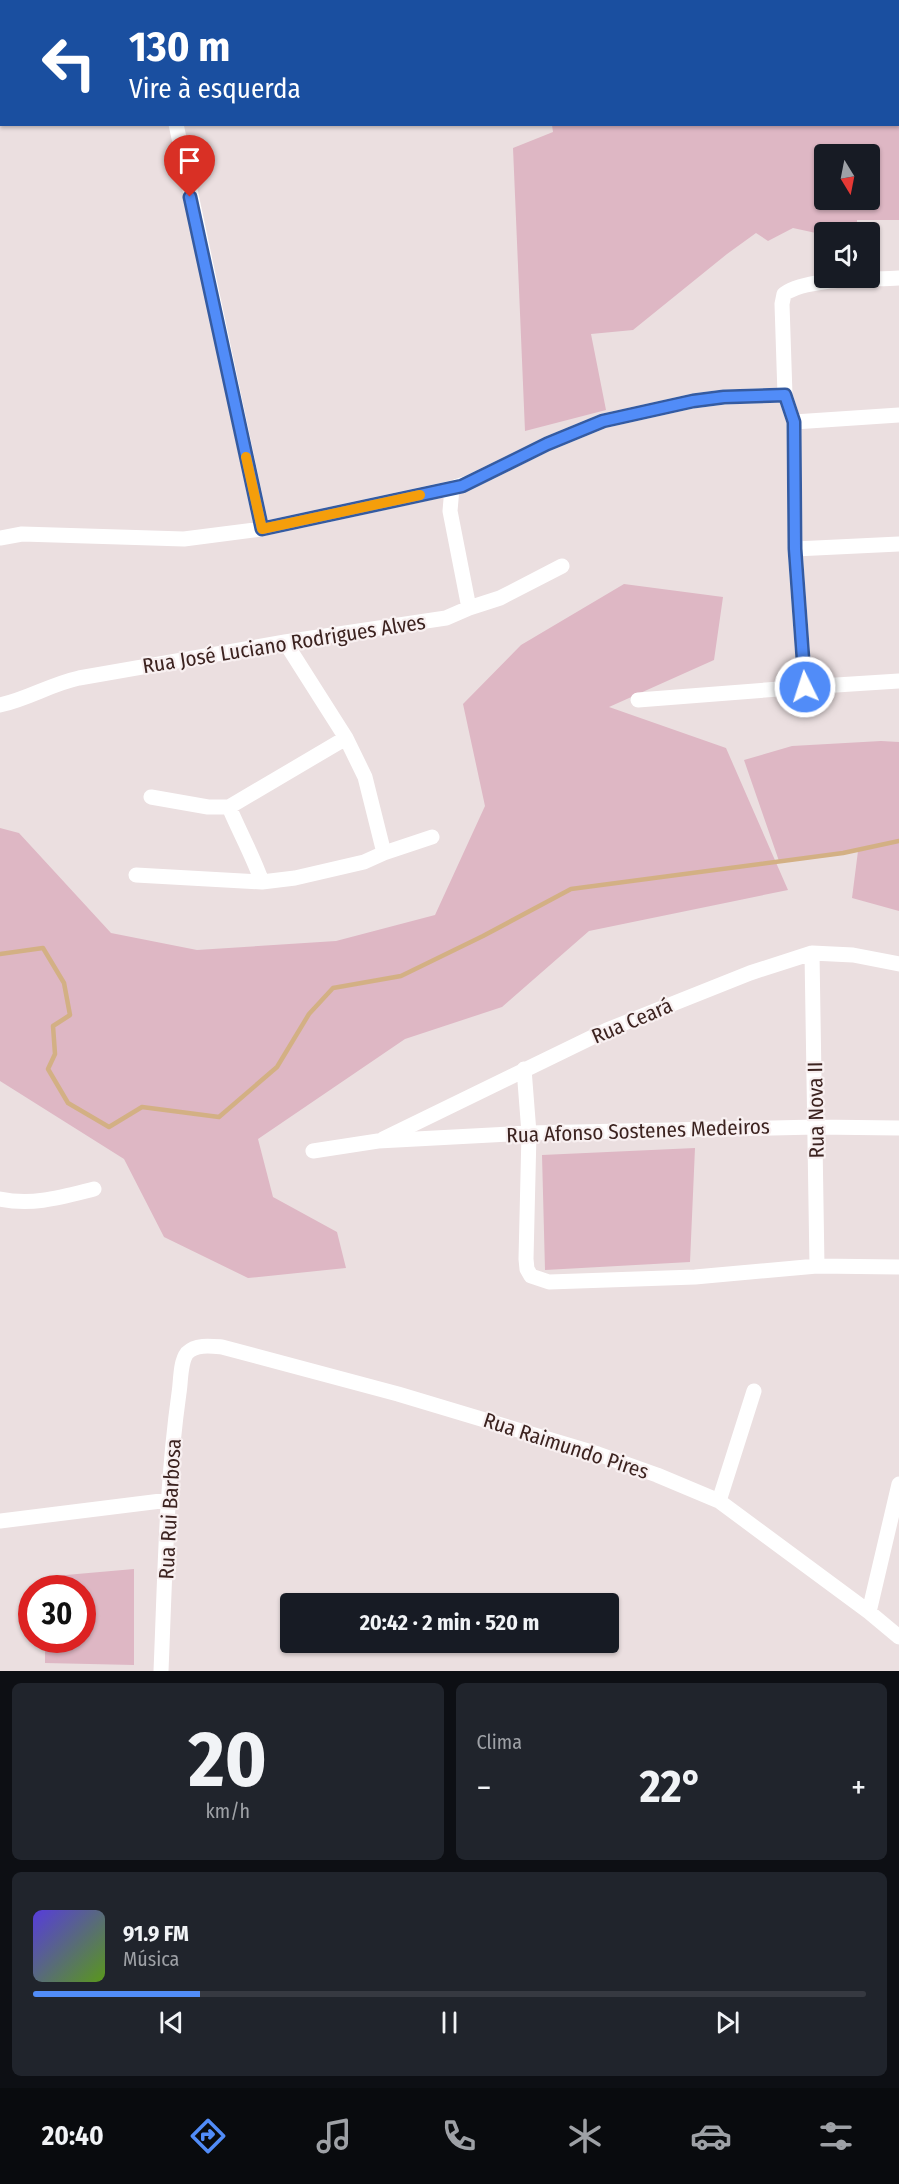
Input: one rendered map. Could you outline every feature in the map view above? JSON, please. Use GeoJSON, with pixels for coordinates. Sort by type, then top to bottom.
{"type":"FeatureCollection","features":[{"type":"Feature","properties":{"kind":"street"},"geometry":{"type":"LineString","coordinates":[[176,126],[262,529]]}},
{"type":"Feature","properties":{"kind":"street"},"geometry":{"type":"LineString","coordinates":[[805,687],[795,549],[794,422],[785,395],[782,304],[784,294],[793,288],[820,282],[899,278]]}},
{"type":"Feature","properties":{"kind":"street"},"geometry":{"type":"LineString","coordinates":[[0,538],[22,534],[184,539],[262,529],[468,483],[547,444],[603,421],[693,401],[724,397],[785,395]]}},
{"type":"Feature","properties":{"kind":"street"},"geometry":{"type":"LineString","coordinates":[[794,422],[899,415]]}},
{"type":"Feature","properties":{"kind":"street"},"geometry":{"type":"LineString","coordinates":[[452,488],[450,511],[469,608]]}},
{"type":"Feature","properties":{"kind":"street"},"geometry":{"type":"LineString","coordinates":[[795,549],[899,544]]}},
{"type":"Feature","properties":{"kind":"street","name":"Rua José Luciano Rodrigues Alves"},"geometry":{"type":"LineString","coordinates":[[0,705],[21,701],[58,683],[79,678],[285,642],[446,618],[500,598],[562,566]]}},
{"type":"Feature","properties":{"kind":"street"},"geometry":{"type":"LineString","coordinates":[[285,642],[346,738],[365,777],[384,853]]}},
{"type":"Feature","properties":{"kind":"street"},"geometry":{"type":"LineString","coordinates":[[638,700],[899,681]]}},
{"type":"Feature","properties":{"kind":"street"},"geometry":{"type":"LineString","coordinates":[[151,796],[208,807],[229,807],[346,738]]}},
{"type":"Feature","properties":{"kind":"street"},"geometry":{"type":"LineString","coordinates":[[229,807],[239,831],[252,852],[262,882]]}},
{"type":"Feature","properties":{"kind":"street"},"geometry":{"type":"LineString","coordinates":[[136,875],[262,882],[295,879],[364,862],[432,837]]}},
{"type":"Feature","properties":{"kind":"street","name":"Rua Ceará"},"geometry":{"type":"LineString","coordinates":[[378,1141],[524,1069],[629,1021],[750,973],[812,953],[853,955],[899,964]]}},
{"type":"Feature","properties":{"kind":"street","name":"Rua Nova II"},"geometry":{"type":"LineString","coordinates":[[812,953],[817,1266]]}},
{"type":"Feature","properties":{"kind":"street"},"geometry":{"type":"LineString","coordinates":[[524,1069],[529,1133],[527,1269],[531,1276],[549,1282],[695,1277],[817,1266],[899,1267]]}},
{"type":"Feature","properties":{"kind":"street","name":"Rua Afonso Sostenes Medeiros"},"geometry":{"type":"LineString","coordinates":[[378,1141],[529,1133],[816,1126],[899,1128]]}},
{"type":"Feature","properties":{"kind":"street"},"geometry":{"type":"LineString","coordinates":[[313,1151],[378,1141]]}},
{"type":"Feature","properties":{"kind":"street"},"geometry":{"type":"LineString","coordinates":[[0,1199],[12,1202],[45,1202],[94,1189]]}},
{"type":"Feature","properties":{"kind":"street","name":"Rua Raimundo Pires"},"geometry":{"type":"LineString","coordinates":[[191,1350],[208,1346],[222,1347],[398,1394],[598,1454],[657,1475],[720,1502],[869,1612],[899,1637]]}},
{"type":"Feature","properties":{"kind":"street","name":"Rua Rui Barbosa"},"geometry":{"type":"LineString","coordinates":[[161,1671],[169,1500],[176,1417],[184,1360],[191,1350]]}},
{"type":"Feature","properties":{"kind":"street"},"geometry":{"type":"LineString","coordinates":[[720,1502],[754,1391]]}},
{"type":"Feature","properties":{"kind":"street"},"geometry":{"type":"LineString","coordinates":[[869,1612],[899,1484]]}},
{"type":"Feature","properties":{"kind":"street"},"geometry":{"type":"LineString","coordinates":[[0,1521],[169,1500]]}},
{"type":"Feature","properties":{"kind":"shaded area"},"geometry":{"type":"Polygon","coordinates":[[[552,126],[899,126],[899,220],[814,222],[814,233],[793,228],[768,241],[756,233],[633,330],[591,334],[606,410],[525,431],[513,148],[553,132],[552,126]]]}},
{"type":"Feature","properties":{"kind":"shaded area"},"geometry":{"type":"Polygon","coordinates":[[[624,584],[723,597],[714,660],[609,707],[726,748],[788,890],[589,931],[502,1007],[405,1039],[258,1139],[273,1197],[337,1232],[346,1268],[248,1278],[164,1237],[124,1159],[0,1081],[0,828],[19,833],[111,933],[197,950],[336,941],[435,915],[485,806],[463,704],[521,645],[624,584]]]}},
{"type":"Feature","properties":{"kind":"shaded area"},"geometry":{"type":"Polygon","coordinates":[[[899,742],[899,911],[852,898],[858,851],[779,861],[744,760],[792,746],[899,742]]]}},
{"type":"Feature","properties":{"kind":"shaded area"},"geometry":{"type":"Polygon","coordinates":[[[695,1148],[690,1262],[545,1270],[542,1155],[695,1148]]]}},
{"type":"Feature","properties":{"kind":"shaded area"},"geometry":{"type":"Polygon","coordinates":[[[134,1569],[134,1665],[45,1663],[45,1653],[96,1653],[96,1575],[66,1575],[134,1569]]]}},
{"type":"Feature","properties":{"kind":"waterway"},"geometry":{"type":"LineString","coordinates":[[0,954],[43,948],[64,983],[70,1015],[53,1026],[55,1054],[48,1069],[68,1103],[109,1127],[142,1107],[219,1117],[277,1067],[309,1014],[333,988],[401,976],[571,889],[843,853],[899,841]]}},
{"type":"Feature","properties":{"kind":"slow traffic"},"geometry":{"type":"LineString","coordinates":[[246,457],[262,529],[420,495]]}},
{"type":"Feature","properties":{"kind":"route"},"geometry":{"type":"LineString","coordinates":[[190,197],[262,529],[462,486],[547,444],[603,421],[693,401],[724,397],[785,395],[794,422],[795,549],[805,687]]}}]}
